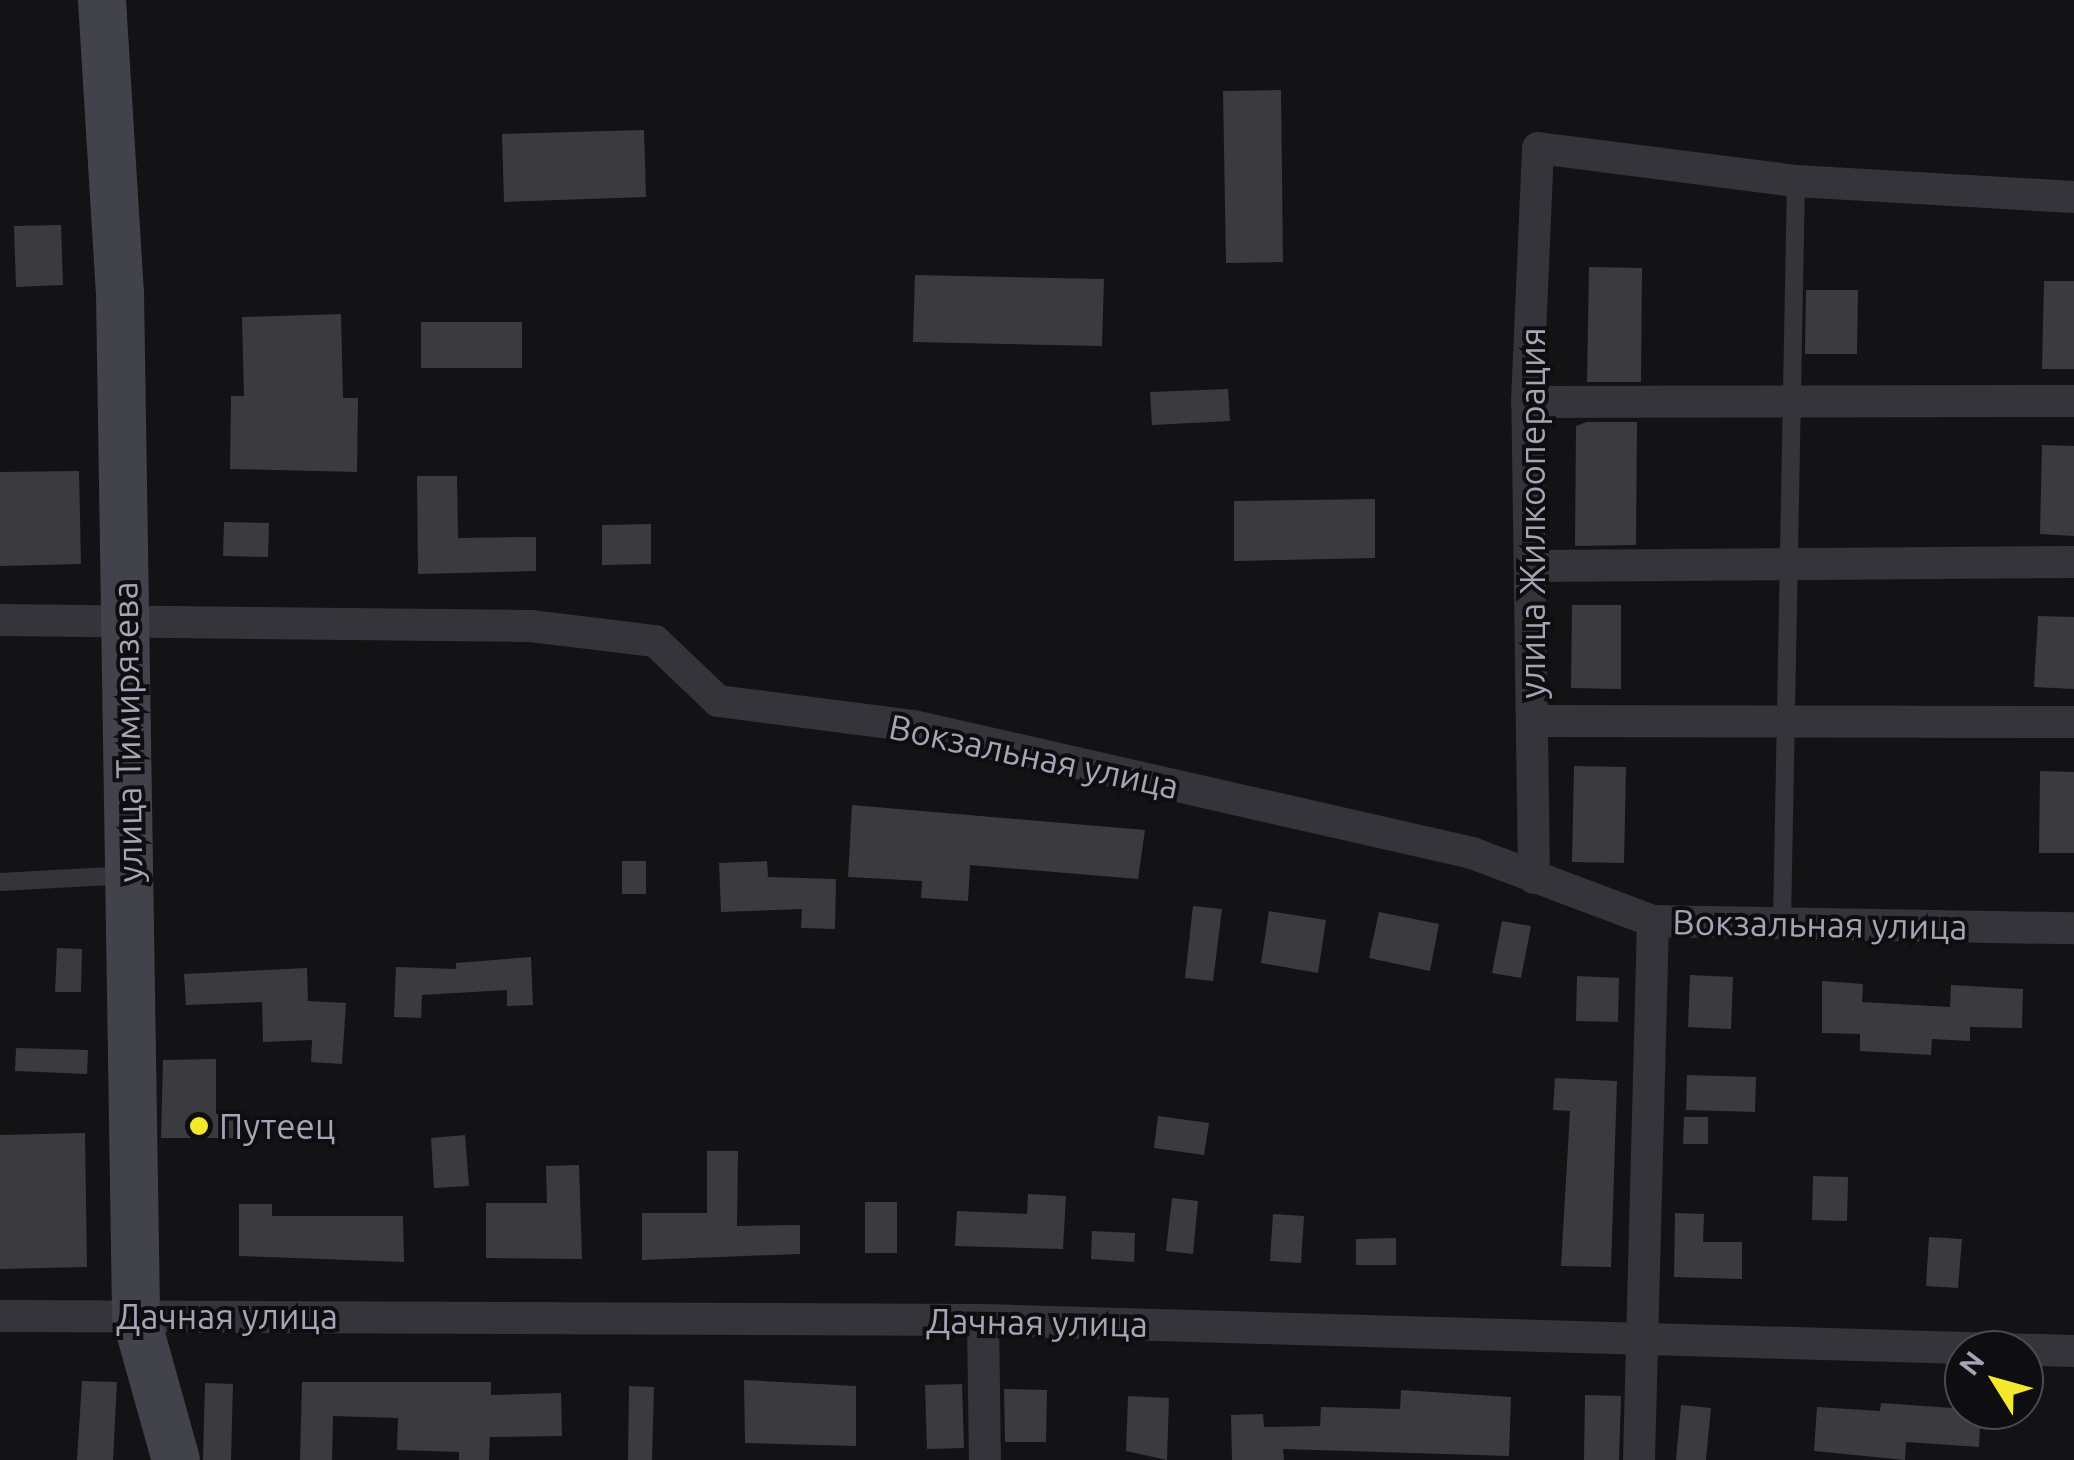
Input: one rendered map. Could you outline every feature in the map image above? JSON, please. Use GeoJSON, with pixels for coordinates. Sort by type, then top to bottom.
{"type":"FeatureCollection","features":[{"type":"Feature","properties":{"kind":"main road","name":"улица Тимирязева"},"geometry":{"type":"LineString","coordinates":[[102,0],[120,293],[136,1317],[176,1460]]}},
{"type":"Feature","properties":{"kind":"street","name":"улица Жилкооперация"},"geometry":{"type":"LineString","coordinates":[[1534,878],[1527,402],[1538,148],[1796,181]]}},
{"type":"Feature","properties":{"kind":"street"},"geometry":{"type":"LineString","coordinates":[[1796,181],[2074,197]]}},
{"type":"Feature","properties":{"kind":"street"},"geometry":{"type":"LineString","coordinates":[[1527,402],[2074,401]]}},
{"type":"Feature","properties":{"kind":"street"},"geometry":{"type":"LineString","coordinates":[[1531,566],[2074,562]]}},
{"type":"Feature","properties":{"kind":"street","name":"Вокзальная улица"},"geometry":{"type":"LineString","coordinates":[[0,620],[125,618],[532,626],[655,642],[718,702],[914,726],[1472,853],[1653,921],[2074,928]]}},
{"type":"Feature","properties":{"kind":"street"},"geometry":{"type":"LineString","coordinates":[[1532,721],[2074,722]]}},
{"type":"Feature","properties":{"kind":"street"},"geometry":{"type":"LineString","coordinates":[[1639,1460],[1653,921]]}},
{"type":"Feature","properties":{"kind":"street","name":"Дачная улица"},"geometry":{"type":"LineString","coordinates":[[0,1316],[983,1320],[2074,1350]]}},
{"type":"Feature","properties":{"kind":"street"},"geometry":{"type":"LineString","coordinates":[[983,1320],[985,1460]]}},
{"type":"Feature","properties":{"kind":"lane"},"geometry":{"type":"LineString","coordinates":[[1782,924],[1796,181]]}},
{"type":"Feature","properties":{"kind":"lane"},"geometry":{"type":"LineString","coordinates":[[0,882],[129,875]]}},
{"type":"Feature","properties":{"kind":"building"},"geometry":{"type":"Polygon","coordinates":[[[1281,90],[1283,262],[1226,263],[1223,91],[1281,90]]]}},
{"type":"Feature","properties":{"kind":"building"},"geometry":{"type":"Polygon","coordinates":[[[644,130],[646,197],[504,202],[502,134],[644,130]]]}},
{"type":"Feature","properties":{"kind":"building"},"geometry":{"type":"Polygon","coordinates":[[[61,225],[63,285],[16,287],[14,226],[61,225]]]}},
{"type":"Feature","properties":{"kind":"building"},"geometry":{"type":"Polygon","coordinates":[[[1589,267],[1642,268],[1641,382],[1587,382],[1589,267]]]}},
{"type":"Feature","properties":{"kind":"building"},"geometry":{"type":"Polygon","coordinates":[[[915,275],[1104,279],[1102,346],[913,342],[915,275]]]}},
{"type":"Feature","properties":{"kind":"building"},"geometry":{"type":"Polygon","coordinates":[[[2044,281],[2074,281],[2074,369],[2042,369],[2044,281]]]}},
{"type":"Feature","properties":{"kind":"building"},"geometry":{"type":"Polygon","coordinates":[[[1806,290],[1858,290],[1857,354],[1805,354],[1806,290]]]}},
{"type":"Feature","properties":{"kind":"building"},"geometry":{"type":"Polygon","coordinates":[[[341,314],[343,398],[358,398],[357,472],[230,469],[231,396],[244,396],[242,317],[341,314]]]}},
{"type":"Feature","properties":{"kind":"building"},"geometry":{"type":"Polygon","coordinates":[[[421,322],[522,322],[522,368],[421,368],[421,322]]]}},
{"type":"Feature","properties":{"kind":"building"},"geometry":{"type":"Polygon","coordinates":[[[1228,389],[1230,421],[1152,425],[1150,392],[1228,389]]]}},
{"type":"Feature","properties":{"kind":"building"},"geometry":{"type":"Polygon","coordinates":[[[1587,422],[1637,422],[1636,545],[1575,546],[1576,426],[1587,422]]]}},
{"type":"Feature","properties":{"kind":"building"},"geometry":{"type":"Polygon","coordinates":[[[2042,445],[2074,446],[2074,536],[2040,534],[2042,445]]]}},
{"type":"Feature","properties":{"kind":"building"},"geometry":{"type":"Polygon","coordinates":[[[79,471],[81,564],[0,566],[0,472],[79,471]]]}},
{"type":"Feature","properties":{"kind":"building"},"geometry":{"type":"Polygon","coordinates":[[[417,476],[457,476],[458,538],[536,537],[536,571],[418,574],[417,476]]]}},
{"type":"Feature","properties":{"kind":"building"},"geometry":{"type":"Polygon","coordinates":[[[1375,499],[1375,558],[1234,561],[1234,501],[1375,499]]]}},
{"type":"Feature","properties":{"kind":"building"},"geometry":{"type":"Polygon","coordinates":[[[224,522],[269,523],[268,557],[223,556],[224,522]]]}},
{"type":"Feature","properties":{"kind":"building"},"geometry":{"type":"Polygon","coordinates":[[[651,524],[651,564],[602,565],[602,525],[651,524]]]}},
{"type":"Feature","properties":{"kind":"building"},"geometry":{"type":"Polygon","coordinates":[[[1572,605],[1621,605],[1621,689],[1571,688],[1572,605]]]}},
{"type":"Feature","properties":{"kind":"building"},"geometry":{"type":"Polygon","coordinates":[[[2038,616],[2074,617],[2074,689],[2034,687],[2038,616]]]}},
{"type":"Feature","properties":{"kind":"building"},"geometry":{"type":"Polygon","coordinates":[[[1574,766],[1626,767],[1624,863],[1572,862],[1574,766]]]}},
{"type":"Feature","properties":{"kind":"building"},"geometry":{"type":"Polygon","coordinates":[[[2040,771],[2074,772],[2074,853],[2039,853],[2040,771]]]}},
{"type":"Feature","properties":{"kind":"building"},"geometry":{"type":"Polygon","coordinates":[[[852,805],[1145,830],[1138,879],[970,865],[968,901],[921,898],[922,881],[848,877],[852,805]]]}},
{"type":"Feature","properties":{"kind":"building"},"geometry":{"type":"Polygon","coordinates":[[[622,861],[646,861],[646,894],[622,894],[622,861]]]}},
{"type":"Feature","properties":{"kind":"building"},"geometry":{"type":"Polygon","coordinates":[[[767,861],[768,877],[836,879],[835,929],[801,928],[802,909],[721,912],[719,863],[767,861]]]}},
{"type":"Feature","properties":{"kind":"building"},"geometry":{"type":"Polygon","coordinates":[[[1193,906],[1222,909],[1213,981],[1185,978],[1193,906]]]}},
{"type":"Feature","properties":{"kind":"building"},"geometry":{"type":"Polygon","coordinates":[[[1269,911],[1326,920],[1318,973],[1261,963],[1269,911]]]}},
{"type":"Feature","properties":{"kind":"building"},"geometry":{"type":"Polygon","coordinates":[[[1379,912],[1439,924],[1430,971],[1369,958],[1379,912]]]}},
{"type":"Feature","properties":{"kind":"building"},"geometry":{"type":"Polygon","coordinates":[[[1502,921],[1531,926],[1521,978],[1492,973],[1502,921]]]}},
{"type":"Feature","properties":{"kind":"building"},"geometry":{"type":"Polygon","coordinates":[[[57,948],[82,949],[81,992],[55,992],[57,948]]]}},
{"type":"Feature","properties":{"kind":"building"},"geometry":{"type":"Polygon","coordinates":[[[531,957],[533,1005],[507,1006],[507,990],[422,995],[421,1018],[394,1017],[396,967],[456,969],[456,963],[531,957]]]}},
{"type":"Feature","properties":{"kind":"building"},"geometry":{"type":"Polygon","coordinates":[[[307,968],[308,1001],[346,1003],[342,1064],[311,1062],[312,1040],[263,1042],[262,1002],[186,1005],[184,974],[307,968]]]}},
{"type":"Feature","properties":{"kind":"building"},"geometry":{"type":"Polygon","coordinates":[[[1690,975],[1733,977],[1731,1029],[1688,1027],[1690,975]]]}},
{"type":"Feature","properties":{"kind":"building"},"geometry":{"type":"Polygon","coordinates":[[[1577,976],[1619,978],[1618,1022],[1576,1021],[1577,976]]]}},
{"type":"Feature","properties":{"kind":"building"},"geometry":{"type":"Polygon","coordinates":[[[1822,981],[1863,984],[1862,1002],[1950,1007],[1951,985],[2023,989],[2022,1028],[1970,1027],[1970,1041],[1932,1039],[1931,1055],[1860,1051],[1860,1034],[1822,1033],[1822,981]]]}},
{"type":"Feature","properties":{"kind":"building"},"geometry":{"type":"Polygon","coordinates":[[[16,1048],[88,1050],[87,1074],[15,1071],[16,1048]]]}},
{"type":"Feature","properties":{"kind":"building"},"geometry":{"type":"Polygon","coordinates":[[[216,1059],[216,1114],[239,1114],[239,1138],[161,1138],[163,1060],[216,1059]]]}},
{"type":"Feature","properties":{"kind":"building"},"geometry":{"type":"Polygon","coordinates":[[[1687,1075],[1756,1077],[1755,1112],[1686,1110],[1687,1075]]]}},
{"type":"Feature","properties":{"kind":"building"},"geometry":{"type":"Polygon","coordinates":[[[1555,1078],[1617,1081],[1611,1267],[1561,1266],[1570,1111],[1553,1110],[1555,1078]]]}},
{"type":"Feature","properties":{"kind":"building"},"geometry":{"type":"Polygon","coordinates":[[[1158,1116],[1209,1123],[1204,1155],[1154,1148],[1158,1116]]]}},
{"type":"Feature","properties":{"kind":"building"},"geometry":{"type":"Polygon","coordinates":[[[1684,1117],[1708,1117],[1708,1144],[1683,1144],[1684,1117]]]}},
{"type":"Feature","properties":{"kind":"building"},"geometry":{"type":"Polygon","coordinates":[[[85,1133],[87,1267],[0,1269],[0,1135],[85,1133]]]}},
{"type":"Feature","properties":{"kind":"building"},"geometry":{"type":"Polygon","coordinates":[[[465,1135],[469,1186],[434,1188],[431,1138],[465,1135]]]}},
{"type":"Feature","properties":{"kind":"building"},"geometry":{"type":"Polygon","coordinates":[[[707,1151],[738,1151],[737,1226],[800,1225],[800,1254],[642,1260],[642,1213],[707,1213],[707,1151]]]}},
{"type":"Feature","properties":{"kind":"building"},"geometry":{"type":"Polygon","coordinates":[[[579,1165],[582,1259],[486,1258],[486,1203],[547,1203],[546,1166],[579,1165]]]}},
{"type":"Feature","properties":{"kind":"building"},"geometry":{"type":"Polygon","coordinates":[[[1813,1176],[1848,1177],[1847,1221],[1812,1220],[1813,1176]]]}},
{"type":"Feature","properties":{"kind":"building"},"geometry":{"type":"Polygon","coordinates":[[[1028,1194],[1066,1196],[1063,1249],[955,1246],[957,1211],[1027,1214],[1028,1194]]]}},
{"type":"Feature","properties":{"kind":"building"},"geometry":{"type":"Polygon","coordinates":[[[1172,1198],[1198,1201],[1193,1254],[1166,1251],[1172,1198]]]}},
{"type":"Feature","properties":{"kind":"building"},"geometry":{"type":"Polygon","coordinates":[[[865,1202],[897,1202],[897,1253],[865,1253],[865,1202]]]}},
{"type":"Feature","properties":{"kind":"building"},"geometry":{"type":"Polygon","coordinates":[[[239,1204],[272,1204],[272,1216],[403,1216],[404,1262],[239,1256],[239,1204]]]}},
{"type":"Feature","properties":{"kind":"building"},"geometry":{"type":"Polygon","coordinates":[[[1675,1213],[1704,1214],[1703,1242],[1742,1242],[1742,1279],[1674,1277],[1675,1213]]]}},
{"type":"Feature","properties":{"kind":"building"},"geometry":{"type":"Polygon","coordinates":[[[1273,1214],[1304,1216],[1301,1263],[1270,1261],[1273,1214]]]}},
{"type":"Feature","properties":{"kind":"building"},"geometry":{"type":"Polygon","coordinates":[[[1092,1231],[1135,1233],[1134,1262],[1091,1259],[1092,1231]]]}},
{"type":"Feature","properties":{"kind":"building"},"geometry":{"type":"Polygon","coordinates":[[[1929,1237],[1962,1239],[1958,1288],[1926,1286],[1929,1237]]]}},
{"type":"Feature","properties":{"kind":"building"},"geometry":{"type":"Polygon","coordinates":[[[1396,1238],[1396,1265],[1356,1265],[1356,1239],[1396,1238]]]}},
{"type":"Feature","properties":{"kind":"building"},"geometry":{"type":"Polygon","coordinates":[[[744,1380],[856,1386],[856,1446],[745,1443],[744,1380]]]}},
{"type":"Feature","properties":{"kind":"building"},"geometry":{"type":"Polygon","coordinates":[[[82,1381],[117,1382],[113,1460],[77,1460],[82,1381]]]}},
{"type":"Feature","properties":{"kind":"building"},"geometry":{"type":"Polygon","coordinates":[[[302,1382],[491,1382],[491,1395],[561,1393],[562,1436],[490,1437],[489,1460],[459,1460],[459,1452],[397,1450],[398,1418],[333,1416],[332,1460],[300,1460],[302,1382]]]}},
{"type":"Feature","properties":{"kind":"building"},"geometry":{"type":"Polygon","coordinates":[[[205,1383],[233,1384],[231,1460],[203,1460],[205,1383]]]}},
{"type":"Feature","properties":{"kind":"building"},"geometry":{"type":"Polygon","coordinates":[[[962,1384],[964,1448],[927,1449],[925,1385],[962,1384]]]}},
{"type":"Feature","properties":{"kind":"building"},"geometry":{"type":"Polygon","coordinates":[[[629,1386],[654,1387],[652,1460],[628,1460],[629,1386]]]}},
{"type":"Feature","properties":{"kind":"building"},"geometry":{"type":"Polygon","coordinates":[[[1004,1389],[1047,1390],[1046,1442],[1005,1442],[1004,1389]]]}},
{"type":"Feature","properties":{"kind":"building"},"geometry":{"type":"Polygon","coordinates":[[[1401,1390],[1511,1397],[1509,1456],[1283,1449],[1284,1460],[1232,1460],[1231,1415],[1263,1414],[1264,1427],[1320,1426],[1321,1407],[1400,1409],[1401,1390]]]}},
{"type":"Feature","properties":{"kind":"building"},"geometry":{"type":"Polygon","coordinates":[[[1585,1395],[1621,1396],[1619,1460],[1584,1460],[1585,1395]]]}},
{"type":"Feature","properties":{"kind":"building"},"geometry":{"type":"Polygon","coordinates":[[[1128,1396],[1169,1398],[1167,1460],[1126,1451],[1128,1396]]]}},
{"type":"Feature","properties":{"kind":"building"},"geometry":{"type":"Polygon","coordinates":[[[1881,1403],[1944,1407],[1944,1430],[1980,1430],[1979,1447],[1906,1442],[1905,1460],[1814,1451],[1817,1407],[1880,1411],[1881,1403]]]}},
{"type":"Feature","properties":{"kind":"building"},"geometry":{"type":"Polygon","coordinates":[[[1681,1405],[1711,1408],[1706,1460],[1676,1460],[1681,1405]]]}},
{"type":"Feature","properties":{"kind":"place","name":"Путеец"},"geometry":{"type":"Point","coordinates":[199,1126]}}]}
